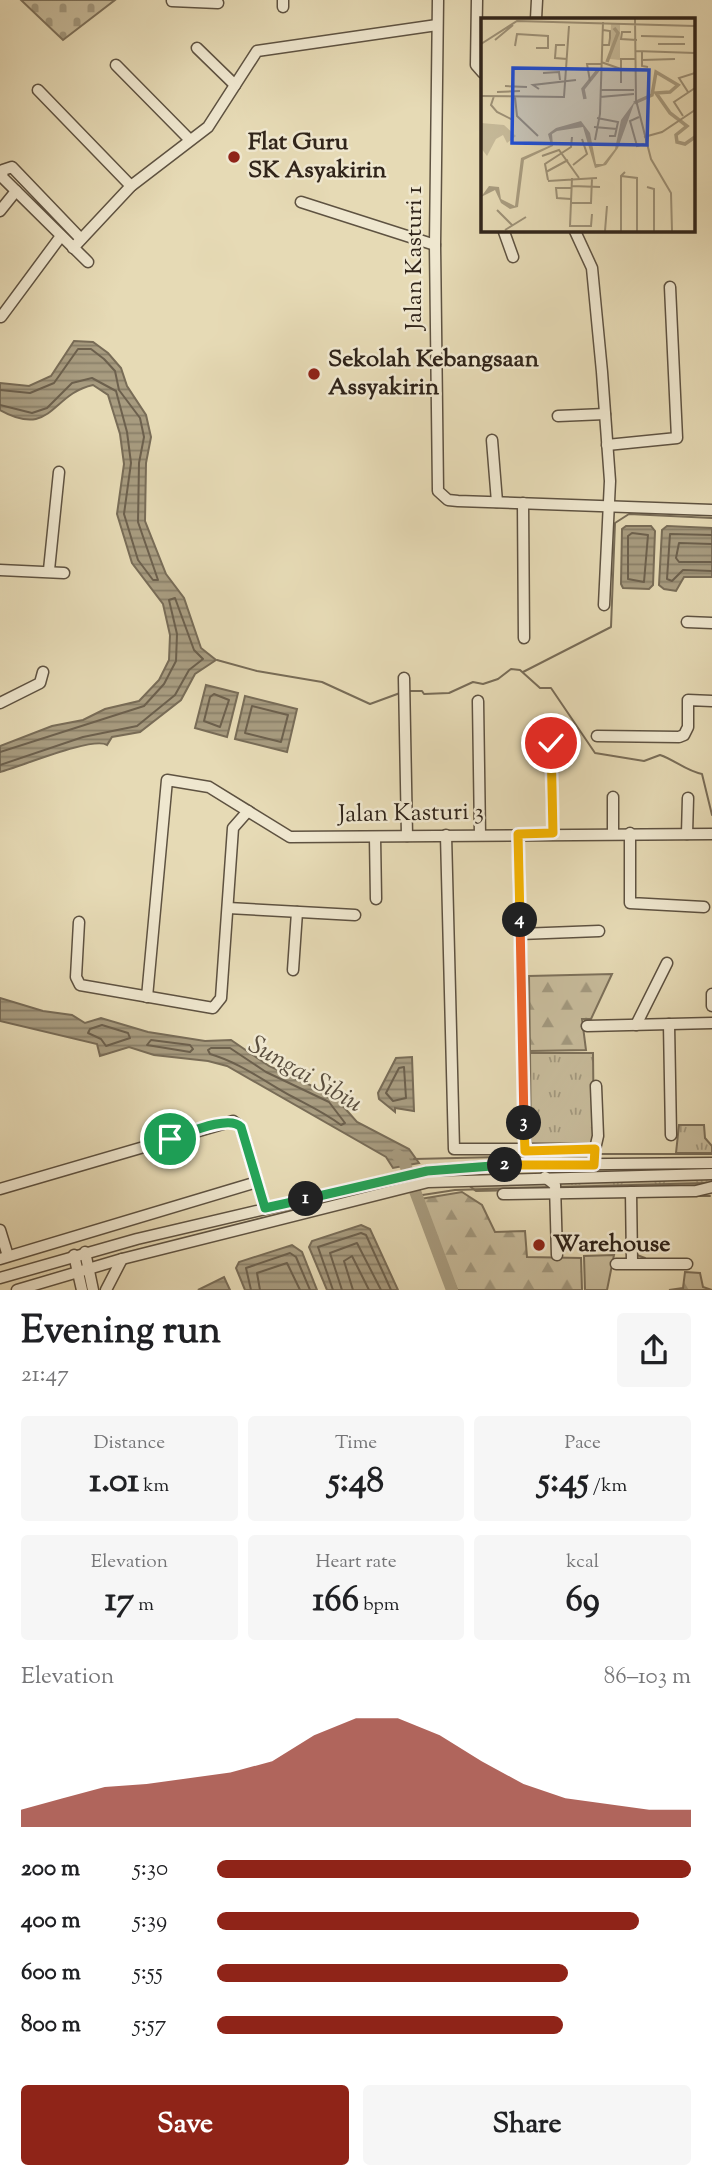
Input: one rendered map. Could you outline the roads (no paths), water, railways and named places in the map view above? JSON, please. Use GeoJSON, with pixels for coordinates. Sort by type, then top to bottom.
{"type":"FeatureCollection","features":[{"type":"Feature","properties":{"kind":"street","name":"Jalan Kasturi 1"},"geometry":{"type":"LineString","coordinates":[[438,0],[436,484],[441,495],[448,500],[712,510]]}},
{"type":"Feature","properties":{"kind":"street"},"geometry":{"type":"LineString","coordinates":[[477,0],[475,65],[481,71]]}},
{"type":"Feature","properties":{"kind":"street"},"geometry":{"type":"LineString","coordinates":[[536,18],[537,0]]}},
{"type":"Feature","properties":{"kind":"street"},"geometry":{"type":"LineString","coordinates":[[172,1],[218,6]]}},
{"type":"Feature","properties":{"kind":"street"},"geometry":{"type":"LineString","coordinates":[[73,247],[131,186],[208,127],[252,56],[263,49],[438,25]]}},
{"type":"Feature","properties":{"kind":"street"},"geometry":{"type":"LineString","coordinates":[[197,48],[235,85]]}},
{"type":"Feature","properties":{"kind":"street"},"geometry":{"type":"LineString","coordinates":[[116,65],[189,139]]}},
{"type":"Feature","properties":{"kind":"street"},"geometry":{"type":"LineString","coordinates":[[38,90],[131,186]]}},
{"type":"Feature","properties":{"kind":"street"},"geometry":{"type":"LineString","coordinates":[[81,239],[12,167],[6,167],[2,177],[88,262]]}},
{"type":"Feature","properties":{"kind":"street"},"geometry":{"type":"LineString","coordinates":[[0,212],[16,191]]}},
{"type":"Feature","properties":{"kind":"street"},"geometry":{"type":"LineString","coordinates":[[301,202],[435,245]]}},
{"type":"Feature","properties":{"kind":"street"},"geometry":{"type":"LineString","coordinates":[[504,231],[513,257]]}},
{"type":"Feature","properties":{"kind":"street"},"geometry":{"type":"LineString","coordinates":[[575,231],[592,268],[594,280],[605,414],[608,506],[604,605]]}},
{"type":"Feature","properties":{"kind":"street"},"geometry":{"type":"LineString","coordinates":[[1,317],[61,236]]}},
{"type":"Feature","properties":{"kind":"street"},"geometry":{"type":"LineString","coordinates":[[607,445],[677,438],[670,287]]}},
{"type":"Feature","properties":{"kind":"street"},"geometry":{"type":"LineString","coordinates":[[558,416],[605,414]]}},
{"type":"Feature","properties":{"kind":"street"},"geometry":{"type":"LineString","coordinates":[[492,440],[496,502]]}},
{"type":"Feature","properties":{"kind":"street"},"geometry":{"type":"LineString","coordinates":[[49,570],[59,472]]}},
{"type":"Feature","properties":{"kind":"street"},"geometry":{"type":"LineString","coordinates":[[523,503],[524,638]]}},
{"type":"Feature","properties":{"kind":"street"},"geometry":{"type":"LineString","coordinates":[[0,570],[49,570],[64,573]]}},
{"type":"Feature","properties":{"kind":"street"},"geometry":{"type":"LineString","coordinates":[[687,622],[712,623]]}},
{"type":"Feature","properties":{"kind":"street"},"geometry":{"type":"LineString","coordinates":[[0,703],[40,683],[43,672]]}},
{"type":"Feature","properties":{"kind":"street"},"geometry":{"type":"LineString","coordinates":[[404,678],[407,836]]}},
{"type":"Feature","properties":{"kind":"street"},"geometry":{"type":"LineString","coordinates":[[597,736],[679,737],[684,735],[688,727],[688,700],[712,701]]}},
{"type":"Feature","properties":{"kind":"street"},"geometry":{"type":"LineString","coordinates":[[478,701],[480,835]]}},
{"type":"Feature","properties":{"kind":"street"},"geometry":{"type":"LineString","coordinates":[[551,743],[553,833]]}},
{"type":"Feature","properties":{"kind":"street","name":"Jalan Kasturi 3"},"geometry":{"type":"LineString","coordinates":[[147,997],[167,780],[209,788],[287,836],[712,834]]}},
{"type":"Feature","properties":{"kind":"street"},"geometry":{"type":"LineString","coordinates":[[613,797],[613,834]]}},
{"type":"Feature","properties":{"kind":"street"},"geometry":{"type":"LineString","coordinates":[[687,834],[688,798]]}},
{"type":"Feature","properties":{"kind":"street"},"geometry":{"type":"LineString","coordinates":[[79,922],[76,977],[79,985],[205,1009],[218,1004],[233,828],[248,811]]}},
{"type":"Feature","properties":{"kind":"street"},"geometry":{"type":"LineString","coordinates":[[630,833],[630,903],[704,907]]}},
{"type":"Feature","properties":{"kind":"street"},"geometry":{"type":"LineString","coordinates":[[518,834],[525,1151]]}},
{"type":"Feature","properties":{"kind":"street"},"geometry":{"type":"LineString","coordinates":[[446,835],[454,1147],[457,1150],[525,1151],[595,1149]]}},
{"type":"Feature","properties":{"kind":"street"},"geometry":{"type":"LineString","coordinates":[[375,837],[376,899]]}},
{"type":"Feature","properties":{"kind":"street"},"geometry":{"type":"LineString","coordinates":[[228,908],[355,915]]}},
{"type":"Feature","properties":{"kind":"street"},"geometry":{"type":"LineString","coordinates":[[293,970],[297,912]]}},
{"type":"Feature","properties":{"kind":"street"},"geometry":{"type":"LineString","coordinates":[[520,934],[599,932]]}},
{"type":"Feature","properties":{"kind":"street"},"geometry":{"type":"LineString","coordinates":[[636,1025],[667,963]]}},
{"type":"Feature","properties":{"kind":"street"},"geometry":{"type":"LineString","coordinates":[[712,994],[712,1006]]}},
{"type":"Feature","properties":{"kind":"street"},"geometry":{"type":"LineString","coordinates":[[587,1026],[712,1023]]}},
{"type":"Feature","properties":{"kind":"street"},"geometry":{"type":"LineString","coordinates":[[669,1024],[671,1135]]}},
{"type":"Feature","properties":{"kind":"street"},"geometry":{"type":"LineString","coordinates":[[595,1170],[598,1136],[596,1086]]}},
{"type":"Feature","properties":{"kind":"street"},"geometry":{"type":"LineString","coordinates":[[0,1189],[233,1121],[241,1127],[265,1208]]}},
{"type":"Feature","properties":{"kind":"street"},"geometry":{"type":"LineString","coordinates":[[0,1278],[137,1238],[265,1208],[448,1173],[595,1170],[712,1163]]}},
{"type":"Feature","properties":{"kind":"street"},"geometry":{"type":"LineString","coordinates":[[448,1173],[544,1177],[595,1170],[712,1174]]}},
{"type":"Feature","properties":{"kind":"street"},"geometry":{"type":"LineString","coordinates":[[544,1177],[553,1182],[556,1193],[557,1255]]}},
{"type":"Feature","properties":{"kind":"street"},"geometry":{"type":"LineString","coordinates":[[0,1230],[4,1258],[257,1182]]}},
{"type":"Feature","properties":{"kind":"street"},"geometry":{"type":"LineString","coordinates":[[503,1194],[704,1191],[712,1187]]}},
{"type":"Feature","properties":{"kind":"street"},"geometry":{"type":"LineString","coordinates":[[22,1288],[364,1191]]}},
{"type":"Feature","properties":{"kind":"street"},"geometry":{"type":"LineString","coordinates":[[631,1192],[632,1262]]}},
{"type":"Feature","properties":{"kind":"street"},"geometry":{"type":"LineString","coordinates":[[133,1219],[137,1238]]}},
{"type":"Feature","properties":{"kind":"street"},"geometry":{"type":"LineString","coordinates":[[82,1290],[85,1252]]}},
{"type":"Feature","properties":{"kind":"street"},"geometry":{"type":"LineString","coordinates":[[74,1255],[93,1290]]}},
{"type":"Feature","properties":{"kind":"street"},"geometry":{"type":"LineString","coordinates":[[106,1290],[122,1259]]}},
{"type":"Feature","properties":{"kind":"street"},"geometry":{"type":"LineString","coordinates":[[616,1264],[687,1264]]}},
{"type":"Feature","properties":{"kind":"street"},"geometry":{"type":"LineString","coordinates":[[22,1288],[46,1290]]}},
{"type":"Feature","properties":{"kind":"water"},"geometry":{"type":"Polygon","coordinates":[[[74,341],[93,342],[108,353],[121,368],[127,386],[146,415],[151,437],[146,463],[145,521],[166,574],[184,598],[201,648],[216,660],[195,674],[181,700],[140,732],[112,737],[107,745],[99,743],[72,748],[0,772],[0,746],[52,726],[83,720],[105,709],[139,701],[159,680],[169,660],[170,635],[163,604],[132,563],[117,514],[124,464],[120,434],[108,395],[93,385],[79,390],[50,412],[31,420],[17,418],[0,410],[0,383],[29,386],[51,376],[74,341]]]}},
{"type":"Feature","properties":{"kind":"water"},"geometry":{"type":"Polygon","coordinates":[[[626,526],[651,526],[655,531],[653,585],[649,589],[623,588],[621,584],[622,529],[626,526]]]}},
{"type":"Feature","properties":{"kind":"water"},"geometry":{"type":"Polygon","coordinates":[[[667,526],[712,528],[712,577],[684,577],[676,591],[664,589],[659,585],[662,530],[667,526]]]}},
{"type":"Feature","properties":{"kind":"water"},"geometry":{"type":"Polygon","coordinates":[[[206,685],[238,693],[227,737],[195,728],[206,685]]]}},
{"type":"Feature","properties":{"kind":"water"},"geometry":{"type":"Polygon","coordinates":[[[245,696],[297,709],[287,752],[235,739],[245,696]]]}},
{"type":"Feature","properties":{"kind":"water"},"geometry":{"type":"Polygon","coordinates":[[[0,998],[43,1011],[72,1015],[85,1023],[101,1018],[148,1032],[205,1041],[231,1040],[269,1066],[334,1096],[357,1122],[409,1149],[419,1163],[393,1168],[386,1157],[227,1066],[208,1061],[154,1055],[129,1047],[100,1056],[97,1044],[0,1021],[0,998]]]}},
{"type":"Feature","properties":{"kind":"water"},"geometry":{"type":"Polygon","coordinates":[[[412,1057],[414,1111],[395,1108],[395,1112],[379,1099],[378,1093],[396,1058],[412,1057]]]}},
{"type":"Feature","properties":{"kind":"water"},"geometry":{"type":"Polygon","coordinates":[[[361,1225],[370,1229],[398,1290],[327,1290],[309,1247],[312,1241],[361,1225]]]}},
{"type":"Feature","properties":{"kind":"water"},"geometry":{"type":"Polygon","coordinates":[[[292,1245],[302,1252],[317,1290],[245,1290],[236,1268],[239,1262],[292,1245]]]}},
{"type":"Feature","properties":{"kind":"water"},"geometry":{"type":"Polygon","coordinates":[[[224,1277],[230,1290],[198,1290],[224,1277]]]}},
{"type":"Feature","properties":{"kind":"waterway"},"geometry":{"type":"LineString","coordinates":[[523,672],[611,627],[615,523],[629,514],[712,518]]}},
{"type":"Feature","properties":{"kind":"waterway"},"geometry":{"type":"LineString","coordinates":[[217,660],[257,671],[322,682],[370,704],[400,693]]}},
{"type":"Feature","properties":{"kind":"waterway"},"geometry":{"type":"LineString","coordinates":[[409,691],[422,691],[424,694],[449,693],[473,682],[483,684],[498,679],[511,669],[520,670],[540,688],[551,688],[595,753],[644,761],[660,755],[702,774],[712,815]]}},
{"type":"Feature","properties":{"kind":"waterway"},"geometry":{"type":"LineString","coordinates":[[602,1154],[712,1154]]}},
{"type":"Feature","properties":{"kind":"waterway","name":"Sungai Sibiu"},"geometry":{"type":"LineString","coordinates":[[397,1155],[403,1159],[452,1290]]}},
{"type":"Feature","properties":{"kind":"waterway"},"geometry":{"type":"LineString","coordinates":[[414,1159],[584,1155]]}},
{"type":"Feature","properties":{"kind":"waterway"},"geometry":{"type":"LineString","coordinates":[[560,1187],[707,1183]]}},
{"type":"Feature","properties":{"kind":"waterway"},"geometry":{"type":"LineString","coordinates":[[416,1196],[455,1190],[550,1187]]}},
{"type":"Feature","properties":{"kind":"waterway"},"geometry":{"type":"LineString","coordinates":[[697,1196],[710,1196]]}},
{"type":"Feature","properties":{"kind":"waterway"},"geometry":{"type":"LineString","coordinates":[[637,1255],[645,1258]]}},
{"type":"Feature","properties":{"kind":"place","name":"Flat Guru SK Asyakirin"},"geometry":{"type":"Point","coordinates":[234,157]}},
{"type":"Feature","properties":{"kind":"place","name":"Sekolah Kebangsaan Assyakirin"},"geometry":{"type":"Point","coordinates":[314,374]}},
{"type":"Feature","properties":{"kind":"place","name":"Warehouse"},"geometry":{"type":"Point","coordinates":[539,1245]}}]}
